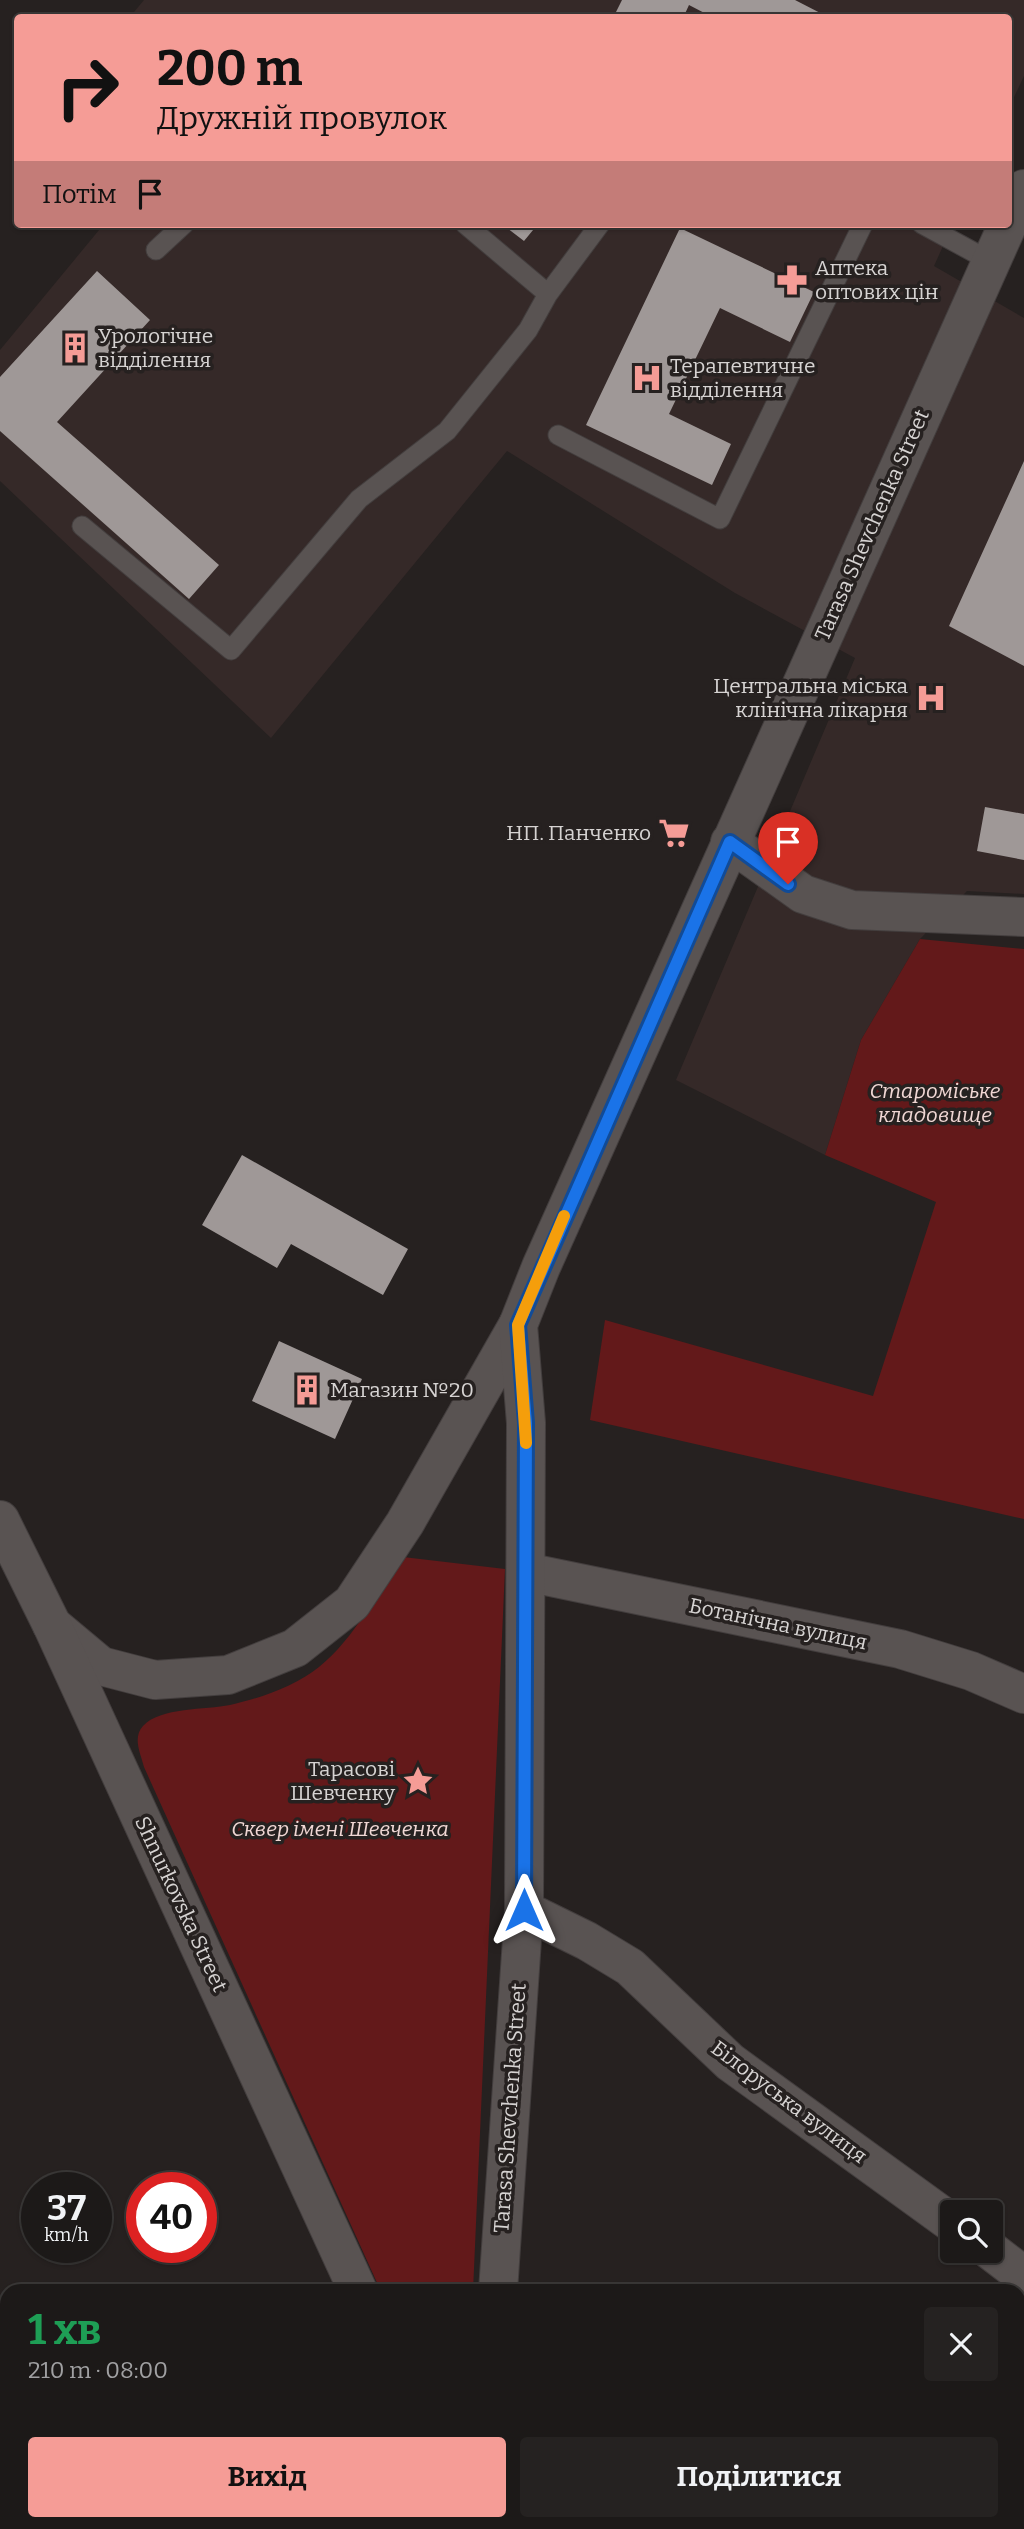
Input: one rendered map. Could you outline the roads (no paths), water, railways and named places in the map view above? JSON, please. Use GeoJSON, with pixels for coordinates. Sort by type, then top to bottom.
{"type":"FeatureCollection","features":[{"type":"Feature","properties":{"kind":"street","name":"Tarasa Shevchenka Street"},"geometry":{"type":"LineString","coordinates":[[1012,215],[1024,189]]}},
{"type":"Feature","properties":{"kind":"street","name":"Tarasa Shevchenka Street"},"geometry":{"type":"LineString","coordinates":[[498,2284],[524,1910],[526,1423],[518,1325],[730,842],[1006,228]]}},
{"type":"Feature","properties":{"kind":"street"},"geometry":{"type":"LineString","coordinates":[[730,842],[803,894],[852,909],[1024,917]]}},
{"type":"Feature","properties":{"kind":"street"},"geometry":{"type":"LineString","coordinates":[[52,1625],[100,1666],[155,1680],[228,1675],[295,1648],[352,1603],[405,1523],[518,1325]]}},
{"type":"Feature","properties":{"kind":"street","name":"Shnurkovska Street"},"geometry":{"type":"LineString","coordinates":[[0,1520],[52,1625],[355,2284]]}},
{"type":"Feature","properties":{"kind":"street","name":"Ботанічна вулиця"},"geometry":{"type":"LineString","coordinates":[[526,1572],[900,1649],[971,1671],[1024,1694]]}},
{"type":"Feature","properties":{"kind":"street","name":"Білоруська вулиця"},"geometry":{"type":"LineString","coordinates":[[524,1910],[587,1941],[630,1967],[730,2062],[940,2214]]}},
{"type":"Feature","properties":{"kind":"street"},"geometry":{"type":"LineString","coordinates":[[1003,2260],[1024,2276]]}},
{"type":"Feature","properties":{"kind":"lane"},"geometry":{"type":"LineString","coordinates":[[156,250],[180,228]]}},
{"type":"Feature","properties":{"kind":"lane"},"geometry":{"type":"LineString","coordinates":[[470,228],[548,294]]}},
{"type":"Feature","properties":{"kind":"lane"},"geometry":{"type":"LineString","coordinates":[[82,526],[231,650],[359,499],[447,431],[528,330],[548,294],[597,228]]}},
{"type":"Feature","properties":{"kind":"lane"},"geometry":{"type":"LineString","coordinates":[[558,435],[720,519],[861,228]]}},
{"type":"Feature","properties":{"kind":"lane"},"geometry":{"type":"LineString","coordinates":[[929,228],[990,261]]}},
{"type":"Feature","properties":{"kind":"place","name":"Аптека оптових цін"},"geometry":{"type":"Point","coordinates":[792,280]}},
{"type":"Feature","properties":{"kind":"place","name":"Урологічне відділення"},"geometry":{"type":"Point","coordinates":[75,348]}},
{"type":"Feature","properties":{"kind":"place","name":"Терапевтичне відділення"},"geometry":{"type":"Point","coordinates":[647,378]}},
{"type":"Feature","properties":{"kind":"place","name":"Центральна міська клінічна лікарня"},"geometry":{"type":"Point","coordinates":[931,698]}},
{"type":"Feature","properties":{"kind":"place","name":"НП. Панченко"},"geometry":{"type":"Point","coordinates":[674,833]}},
{"type":"Feature","properties":{"kind":"place","name":"Магазин №20"},"geometry":{"type":"Point","coordinates":[307,1390]}},
{"type":"Feature","properties":{"kind":"place","name":"Тарасові Шевченку"},"geometry":{"type":"Point","coordinates":[418,1781]}},
{"type":"Feature","properties":{"kind":"park label","name":"Староміське кладовище"},"geometry":{"type":"Point","coordinates":[935,1103]}},
{"type":"Feature","properties":{"kind":"park label","name":"Сквер імені Шевченка"},"geometry":{"type":"Point","coordinates":[340,1829]}}]}
